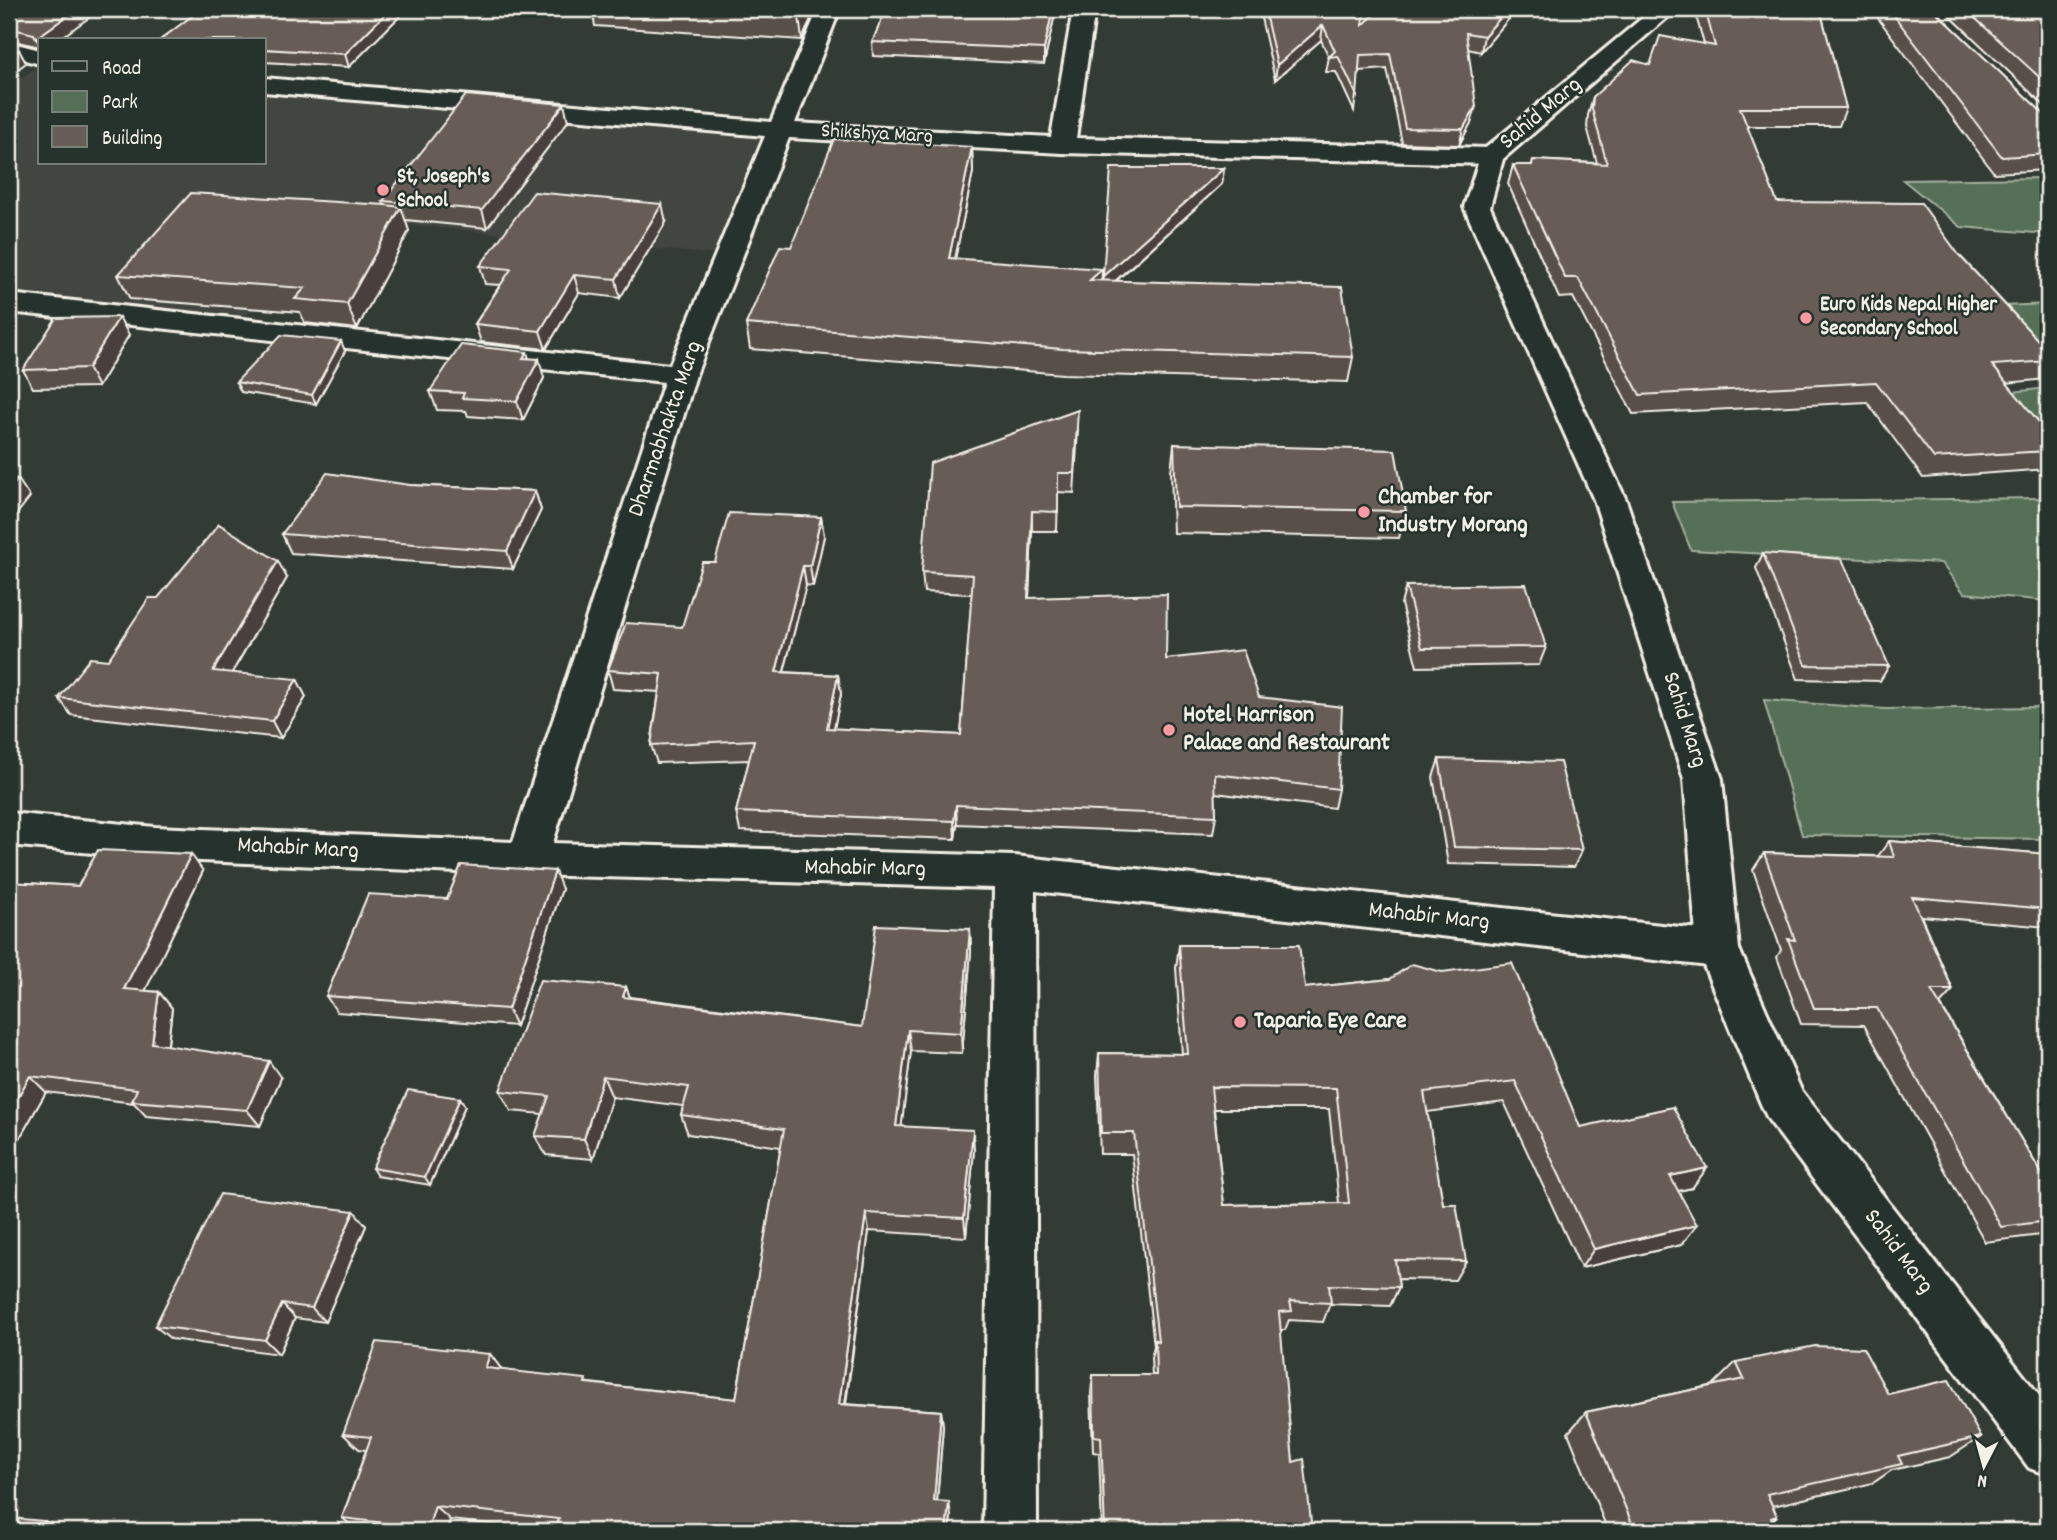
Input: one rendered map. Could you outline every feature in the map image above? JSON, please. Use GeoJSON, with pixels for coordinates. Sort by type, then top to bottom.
{"type":"FeatureCollection","features":[{"type":"Feature","properties":{"kind":"street","name":"Dharmabhakta Marg"},"geometry":{"type":"LineString","coordinates":[[528,859],[681,374],[829,9]]}},
{"type":"Feature","properties":{"kind":"street"},"geometry":{"type":"LineString","coordinates":[[1062,145],[1084,9]]}},
{"type":"Feature","properties":{"kind":"street","name":"Sahid Marg"},"geometry":{"type":"LineString","coordinates":[[1666,9],[1491,156],[1477,206],[1610,500],[1703,779],[1718,949],[1784,1104],[2048,1449]]}},
{"type":"Feature","properties":{"kind":"street"},"geometry":{"type":"LineString","coordinates":[[9,49],[38,56]]}},
{"type":"Feature","properties":{"kind":"street","name":"Shikshya Marg"},"geometry":{"type":"LineString","coordinates":[[266,85],[781,130],[1062,145],[1491,156]]}},
{"type":"Feature","properties":{"kind":"street"},"geometry":{"type":"LineString","coordinates":[[9,303],[681,374]]}},
{"type":"Feature","properties":{"kind":"street","name":"Mahabir Marg"},"geometry":{"type":"LineString","coordinates":[[9,829],[155,843],[528,859],[1015,872],[1718,949]]}},
{"type":"Feature","properties":{"kind":"street"},"geometry":{"type":"LineString","coordinates":[[1010,1531],[1015,872]]}},
{"type":"Feature","properties":{"kind":"shaded area","name":"St, Joseph's School"},"geometry":{"type":"Polygon","coordinates":[[[38,65],[38,164],[266,164],[266,85],[781,130],[729,256],[328,217],[237,327],[9,303],[9,87],[38,65]]]}},
{"type":"Feature","properties":{"kind":"green space"},"geometry":{"type":"Polygon","coordinates":[[[2048,178],[2048,234],[1961,227],[1903,180],[2048,178]]]}},
{"type":"Feature","properties":{"kind":"green space"},"geometry":{"type":"Polygon","coordinates":[[[2048,304],[2048,360],[2004,306],[2048,304]]]}},
{"type":"Feature","properties":{"kind":"green space"},"geometry":{"type":"Polygon","coordinates":[[[2048,388],[2048,445],[2002,393],[2048,388]]]}},
{"type":"Feature","properties":{"kind":"green space"},"geometry":{"type":"Polygon","coordinates":[[[2048,498],[2048,601],[1964,593],[1941,563],[1691,550],[1672,502],[2048,498]]]}},
{"type":"Feature","properties":{"kind":"green space"},"geometry":{"type":"Polygon","coordinates":[[[1764,700],[1885,709],[2048,707],[2048,839],[1802,835],[1764,700]]]}},
{"type":"Feature","properties":{"kind":"building"},"geometry":{"type":"Polygon","coordinates":[[[9,9],[77,9],[36,38],[34,34],[9,28],[9,9]]]}},
{"type":"Feature","properties":{"kind":"building"},"geometry":{"type":"Polygon","coordinates":[[[201,9],[390,9],[345,54],[266,49],[266,38],[163,38],[201,9]]]}},
{"type":"Feature","properties":{"kind":"building"},"geometry":{"type":"Polygon","coordinates":[[[695,9],[802,9],[799,16],[695,9]]]}},
{"type":"Feature","properties":{"kind":"building"},"geometry":{"type":"Polygon","coordinates":[[[886,9],[1053,9],[1044,49],[872,42],[886,9]]]}},
{"type":"Feature","properties":{"kind":"building"},"geometry":{"type":"Polygon","coordinates":[[[1264,9],[1364,9],[1363,25],[1380,9],[1508,9],[1484,36],[1466,33],[1476,106],[1463,129],[1405,128],[1390,54],[1360,55],[1357,96],[1338,56],[1329,57],[1335,51],[1323,25],[1277,65],[1264,9]]]}},
{"type":"Feature","properties":{"kind":"building"},"geometry":{"type":"Polygon","coordinates":[[[1705,9],[1820,9],[1846,108],[1740,108],[1777,202],[1921,203],[1959,255],[2048,351],[2048,361],[1992,365],[2048,433],[2048,451],[1934,458],[1876,382],[1640,395],[1578,278],[1565,278],[1513,165],[1532,165],[1533,160],[1607,164],[1592,109],[1593,97],[1633,60],[1650,65],[1660,36],[1715,46],[1705,9]]]}},
{"type":"Feature","properties":{"kind":"building"},"geometry":{"type":"Polygon","coordinates":[[[1889,9],[1933,9],[2048,116],[2048,154],[2002,157],[1889,9]]]}},
{"type":"Feature","properties":{"kind":"building"},"geometry":{"type":"Polygon","coordinates":[[[1965,9],[2048,11],[2048,85],[1965,9]]]}},
{"type":"Feature","properties":{"kind":"building"},"geometry":{"type":"Polygon","coordinates":[[[9,47],[19,50],[9,57],[9,47]]]}},
{"type":"Feature","properties":{"kind":"building"},"geometry":{"type":"Polygon","coordinates":[[[466,95],[564,104],[482,210],[383,201],[466,95]]]}},
{"type":"Feature","properties":{"kind":"building"},"geometry":{"type":"Polygon","coordinates":[[[834,139],[972,147],[949,258],[1102,269],[1090,280],[1342,287],[1353,357],[1063,349],[746,324],[780,246],[791,247],[834,139]]]}},
{"type":"Feature","properties":{"kind":"building"},"geometry":{"type":"Polygon","coordinates":[[[1111,168],[1224,168],[1103,276],[1111,168]]]}},
{"type":"Feature","properties":{"kind":"building"},"geometry":{"type":"Polygon","coordinates":[[[534,192],[662,204],[616,279],[574,275],[540,331],[475,324],[511,269],[480,266],[534,192]]]}},
{"type":"Feature","properties":{"kind":"building"},"geometry":{"type":"Polygon","coordinates":[[[191,193],[401,207],[347,304],[295,299],[305,288],[118,275],[191,193]]]}},
{"type":"Feature","properties":{"kind":"building"},"geometry":{"type":"Polygon","coordinates":[[[119,317],[88,368],[23,370],[56,318],[119,317]]]}},
{"type":"Feature","properties":{"kind":"building"},"geometry":{"type":"Polygon","coordinates":[[[281,335],[341,341],[312,395],[236,382],[281,335]]]}},
{"type":"Feature","properties":{"kind":"building"},"geometry":{"type":"Polygon","coordinates":[[[461,345],[527,352],[523,358],[539,359],[517,401],[462,398],[464,393],[430,391],[461,345]]]}},
{"type":"Feature","properties":{"kind":"building"},"geometry":{"type":"Polygon","coordinates":[[[1078,410],[1074,473],[1058,473],[1058,512],[1032,511],[1028,598],[1167,594],[1166,659],[1243,650],[1259,697],[1342,707],[1338,789],[1215,774],[1216,816],[956,805],[954,821],[736,812],[754,740],[651,745],[662,674],[608,670],[626,623],[682,627],[702,562],[715,562],[729,513],[821,517],[810,566],[803,566],[776,672],[838,675],[827,728],[961,735],[973,575],[922,572],[930,463],[1078,410]]]}},
{"type":"Feature","properties":{"kind":"building"},"geometry":{"type":"Polygon","coordinates":[[[1174,444],[1395,450],[1406,511],[1176,507],[1174,444]]]}},
{"type":"Feature","properties":{"kind":"building"},"geometry":{"type":"Polygon","coordinates":[[[327,473],[410,485],[535,491],[507,551],[282,534],[327,473]]]}},
{"type":"Feature","properties":{"kind":"building"},"geometry":{"type":"Polygon","coordinates":[[[9,478],[18,479],[9,490],[9,478]]]}},
{"type":"Feature","properties":{"kind":"building"},"geometry":{"type":"Polygon","coordinates":[[[219,524],[278,561],[213,671],[297,679],[272,721],[59,698],[90,658],[108,660],[149,598],[158,598],[219,524]]]}},
{"type":"Feature","properties":{"kind":"building"},"geometry":{"type":"Polygon","coordinates":[[[1763,553],[1842,559],[1889,666],[1806,665],[1763,553]]]}},
{"type":"Feature","properties":{"kind":"building"},"geometry":{"type":"Polygon","coordinates":[[[1526,584],[1546,647],[1422,648],[1406,586],[1526,584]]]}},
{"type":"Feature","properties":{"kind":"building"},"geometry":{"type":"Polygon","coordinates":[[[1439,759],[1560,762],[1582,850],[1454,847],[1439,759]]]}},
{"type":"Feature","properties":{"kind":"building"},"geometry":{"type":"Polygon","coordinates":[[[1889,841],[2048,854],[2048,909],[1912,897],[1953,990],[1931,990],[2048,1184],[2048,1221],[2001,1227],[1877,1008],[1814,1008],[1788,939],[1795,940],[1764,853],[1894,857],[1889,841]]]}},
{"type":"Feature","properties":{"kind":"building"},"geometry":{"type":"Polygon","coordinates":[[[98,850],[191,854],[124,989],[159,992],[152,1043],[269,1061],[247,1110],[132,1101],[137,1089],[30,1076],[9,1112],[9,882],[78,886],[98,850]]]}},
{"type":"Feature","properties":{"kind":"building"},"geometry":{"type":"Polygon","coordinates":[[[461,865],[555,871],[508,1009],[326,996],[368,894],[447,899],[461,865]]]}},
{"type":"Feature","properties":{"kind":"building"},"geometry":{"type":"Polygon","coordinates":[[[876,925],[970,929],[961,1033],[908,1030],[896,1126],[973,1130],[964,1218],[866,1213],[839,1404],[941,1411],[934,1501],[949,1502],[946,1531],[555,1531],[559,1519],[435,1506],[428,1528],[342,1518],[371,1437],[343,1434],[377,1342],[490,1354],[485,1368],[586,1379],[585,1383],[736,1399],[784,1129],[681,1115],[689,1087],[603,1076],[584,1139],[535,1136],[549,1096],[500,1091],[540,980],[626,987],[623,997],[862,1027],[876,925]]]}},
{"type":"Feature","properties":{"kind":"building"},"geometry":{"type":"Polygon","coordinates":[[[1179,945],[1299,945],[1305,988],[1390,979],[1412,964],[1442,972],[1512,963],[1580,1127],[1673,1107],[1707,1168],[1670,1176],[1697,1225],[1594,1249],[1515,1081],[1424,1092],[1443,1204],[1456,1204],[1466,1261],[1395,1260],[1399,1287],[1329,1285],[1331,1303],[1290,1301],[1292,1311],[1279,1312],[1293,1462],[1304,1459],[1312,1531],[1105,1531],[1101,1437],[1094,1436],[1093,1375],[1156,1375],[1155,1340],[1158,1341],[1134,1133],[1101,1133],[1099,1053],[1188,1054],[1179,945]],[[1211,1087],[1224,1205],[1349,1203],[1336,1088],[1211,1087]]]}},
{"type":"Feature","properties":{"kind":"building"},"geometry":{"type":"Polygon","coordinates":[[[408,1090],[460,1098],[425,1177],[372,1168],[408,1090]]]}},
{"type":"Feature","properties":{"kind":"building"},"geometry":{"type":"Polygon","coordinates":[[[220,1194],[354,1211],[312,1308],[282,1304],[265,1340],[155,1326],[220,1194]]]}},
{"type":"Feature","properties":{"kind":"building"},"geometry":{"type":"Polygon","coordinates":[[[1815,1346],[1863,1348],[1888,1394],[1949,1380],[1981,1437],[1898,1456],[1902,1464],[1767,1494],[1777,1516],[1771,1518],[1775,1531],[1635,1531],[1586,1412],[1744,1379],[1736,1362],[1815,1346]]]}},
{"type":"Feature","properties":{"kind":"building"},"geometry":{"type":"Polygon","coordinates":[[[9,1518],[45,1521],[40,1531],[9,1531],[9,1518]]]}},
{"type":"Feature","properties":{"kind":"place","name":"St, Joseph's School"},"geometry":{"type":"Point","coordinates":[383,190]}},
{"type":"Feature","properties":{"kind":"place","name":"Euro Kids Nepal Higher Secondary School"},"geometry":{"type":"Point","coordinates":[1806,318]}},
{"type":"Feature","properties":{"kind":"place","name":"Chamber for Industry Morang"},"geometry":{"type":"Point","coordinates":[1364,512]}},
{"type":"Feature","properties":{"kind":"place","name":"Hotel Harrison Palace and Restaurant"},"geometry":{"type":"Point","coordinates":[1169,730]}},
{"type":"Feature","properties":{"kind":"place","name":"Taparia Eye Care"},"geometry":{"type":"Point","coordinates":[1240,1022]}}]}
